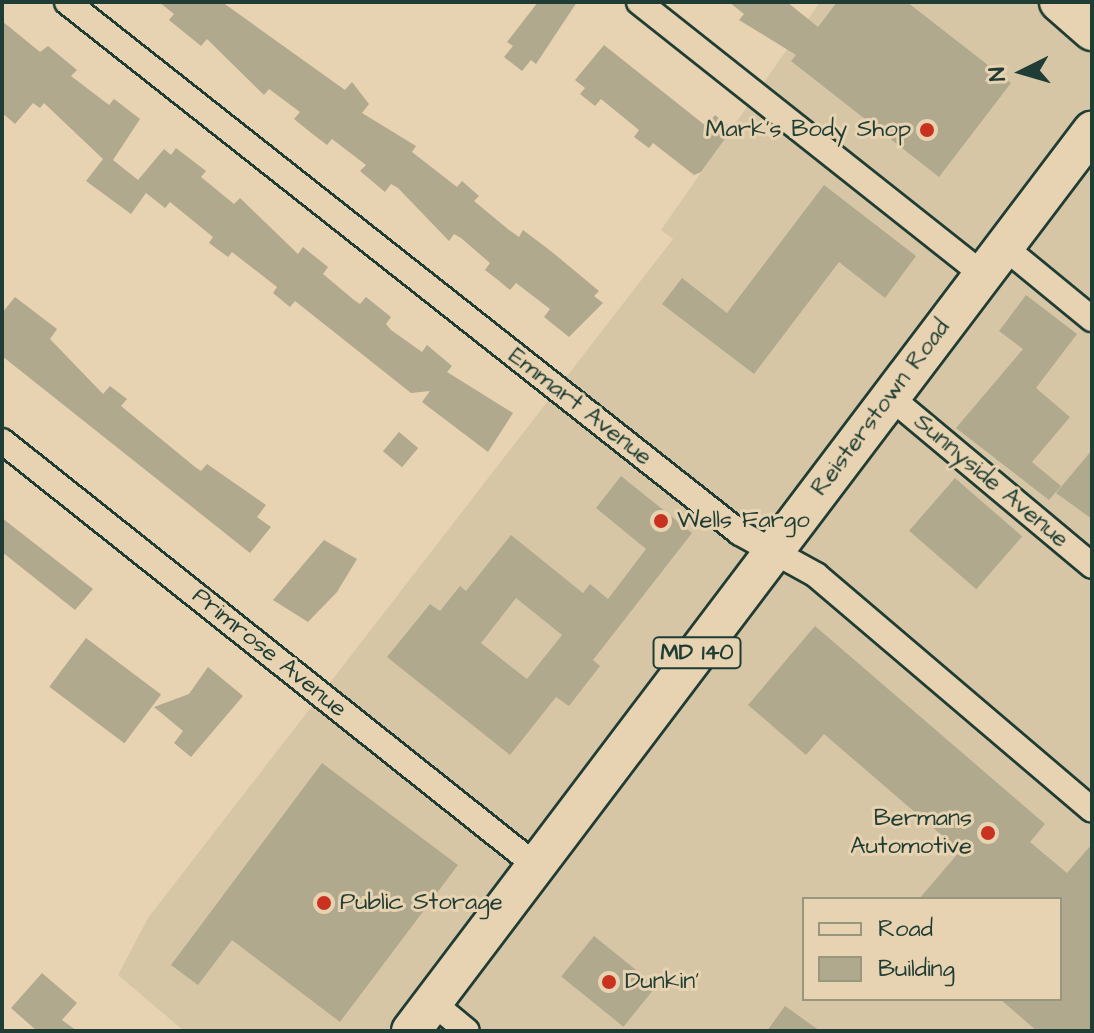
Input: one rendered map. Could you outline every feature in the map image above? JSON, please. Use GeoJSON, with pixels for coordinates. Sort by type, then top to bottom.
{"type":"FeatureCollection","features":[{"type":"Feature","properties":{"kind":"main road"},"geometry":{"type":"LineString","coordinates":[[1059,2],[1092,31]]}},
{"type":"Feature","properties":{"kind":"main road","name":"Reisterstown Road"},"geometry":{"type":"LineString","coordinates":[[422,1017],[1092,131]]}},
{"type":"Feature","properties":{"kind":"street","name":"Emmart Avenue"},"geometry":{"type":"LineString","coordinates":[[67,2],[740,533],[816,575],[1092,810]]}},
{"type":"Feature","properties":{"kind":"street"},"geometry":{"type":"LineString","coordinates":[[639,2],[993,260],[1092,319]]}},
{"type":"Feature","properties":{"kind":"street","name":"Sunnyside Avenue"},"geometry":{"type":"LineString","coordinates":[[889,396],[1092,566]]}},
{"type":"Feature","properties":{"kind":"street","name":"Primrose Avenue"},"geometry":{"type":"LineString","coordinates":[[2,441],[535,865]]}},
{"type":"Feature","properties":{"kind":"street"},"geometry":{"type":"LineString","coordinates":[[422,1017],[467,1031]]}},
{"type":"Feature","properties":{"kind":"shaded area"},"geometry":{"type":"Polygon","coordinates":[[[820,2],[1092,2],[1092,1031],[184,1031],[118,975],[148,918],[673,239],[661,230],[820,2]]]}},
{"type":"Feature","properties":{"kind":"building"},"geometry":{"type":"Polygon","coordinates":[[[159,2],[222,2],[345,90],[352,82],[369,104],[362,113],[416,146],[412,152],[457,187],[462,181],[479,196],[474,201],[519,237],[523,230],[552,252],[599,291],[594,296],[603,303],[569,337],[544,317],[550,309],[516,283],[510,290],[485,270],[490,263],[454,234],[449,241],[398,188],[391,184],[385,192],[360,171],[366,165],[332,139],[327,145],[310,132],[294,119],[300,112],[269,89],[264,95],[207,39],[201,46],[169,20],[174,14],[159,2]]]}},
{"type":"Feature","properties":{"kind":"building"},"geometry":{"type":"Polygon","coordinates":[[[538,2],[577,2],[536,64],[531,60],[522,71],[504,57],[513,46],[507,42],[538,2]]]}},
{"type":"Feature","properties":{"kind":"building","name":"Mark's Body Shop"},"geometry":{"type":"Polygon","coordinates":[[[729,2],[787,2],[818,27],[837,2],[907,2],[1011,83],[939,177],[791,61],[796,55],[739,20],[744,14],[729,2]]]}},
{"type":"Feature","properties":{"kind":"building"},"geometry":{"type":"Polygon","coordinates":[[[2,21],[40,52],[48,46],[77,70],[71,76],[109,105],[114,99],[140,119],[113,160],[138,180],[164,149],[171,155],[176,148],[206,171],[201,177],[234,204],[240,198],[298,254],[303,247],[328,267],[323,274],[354,300],[360,304],[366,297],[391,317],[386,324],[391,330],[422,352],[427,345],[452,366],[447,372],[513,413],[488,452],[422,402],[430,391],[411,393],[295,301],[290,307],[273,293],[277,287],[232,252],[228,257],[209,243],[213,237],[170,202],[165,208],[146,193],[131,214],[86,181],[103,159],[44,103],[40,108],[33,103],[15,124],[2,113],[2,21]]]}},
{"type":"Feature","properties":{"kind":"building"},"geometry":{"type":"Polygon","coordinates":[[[604,45],[706,126],[715,115],[732,129],[701,172],[694,175],[653,143],[649,148],[634,137],[639,130],[601,99],[595,106],[580,94],[585,88],[575,80],[604,45]]]}},
{"type":"Feature","properties":{"kind":"building"},"geometry":{"type":"Polygon","coordinates":[[[824,185],[916,256],[885,298],[839,262],[754,374],[662,304],[682,278],[727,313],[824,185]]]}},
{"type":"Feature","properties":{"kind":"building"},"geometry":{"type":"Polygon","coordinates":[[[1026,295],[1077,334],[1036,388],[1070,417],[1032,462],[1061,486],[1049,500],[956,428],[1023,349],[999,331],[1026,295]]]}},
{"type":"Feature","properties":{"kind":"building"},"geometry":{"type":"Polygon","coordinates":[[[15,297],[57,329],[50,339],[103,394],[110,386],[127,399],[121,406],[195,467],[201,471],[207,464],[266,505],[257,517],[271,527],[250,553],[2,356],[2,313],[15,297]]]}},
{"type":"Feature","properties":{"kind":"building"},"geometry":{"type":"Polygon","coordinates":[[[399,432],[418,448],[402,467],[383,451],[399,432]]]}},
{"type":"Feature","properties":{"kind":"building"},"geometry":{"type":"Polygon","coordinates":[[[1092,450],[1092,519],[1056,493],[1092,450]]]}},
{"type":"Feature","properties":{"kind":"building"},"geometry":{"type":"Polygon","coordinates":[[[621,476],[692,533],[593,660],[600,666],[569,706],[556,697],[510,755],[387,657],[430,604],[440,611],[460,586],[466,591],[511,535],[583,593],[590,584],[608,599],[646,549],[596,508],[621,476]],[[516,598],[481,643],[527,679],[562,635],[516,598]]]}},
{"type":"Feature","properties":{"kind":"building"},"geometry":{"type":"Polygon","coordinates":[[[955,478],[1022,536],[976,589],[909,531],[955,478]]]}},
{"type":"Feature","properties":{"kind":"building"},"geometry":{"type":"Polygon","coordinates":[[[2,518],[93,589],[75,610],[2,552],[2,518]]]}},
{"type":"Feature","properties":{"kind":"building"},"geometry":{"type":"Polygon","coordinates":[[[324,540],[357,559],[337,592],[308,622],[273,600],[324,540]]]}},
{"type":"Feature","properties":{"kind":"building","name":"Bermans Automotive"},"geometry":{"type":"Polygon","coordinates":[[[815,626],[1045,824],[1030,842],[1067,873],[1092,844],[1092,1031],[1037,1031],[1002,1001],[1062,1001],[1062,897],[921,897],[960,851],[824,734],[806,755],[748,705],[815,626]]]}},
{"type":"Feature","properties":{"kind":"building"},"geometry":{"type":"Polygon","coordinates":[[[86,638],[161,695],[124,743],[49,687],[86,638]]]}},
{"type":"Feature","properties":{"kind":"building"},"geometry":{"type":"Polygon","coordinates":[[[208,667],[243,696],[191,757],[174,743],[183,731],[154,707],[189,694],[208,667]]]}},
{"type":"Feature","properties":{"kind":"building","name":"Public Storage"},"geometry":{"type":"Polygon","coordinates":[[[322,763],[458,865],[340,1022],[232,940],[198,985],[171,965],[322,763]]]}},
{"type":"Feature","properties":{"kind":"building","name":"Dunkin'"},"geometry":{"type":"Polygon","coordinates":[[[594,936],[656,986],[623,1027],[561,976],[594,936]]]}},
{"type":"Feature","properties":{"kind":"building"},"geometry":{"type":"Polygon","coordinates":[[[42,973],[77,1003],[62,1020],[77,1031],[37,1031],[11,1008],[42,973]]]}},
{"type":"Feature","properties":{"kind":"building"},"geometry":{"type":"Polygon","coordinates":[[[785,1006],[820,1031],[767,1031],[785,1006]]]}},
{"type":"Feature","properties":{"kind":"place","name":"Mark's Body Shop"},"geometry":{"type":"Point","coordinates":[927,130]}},
{"type":"Feature","properties":{"kind":"place","name":"Wells Fargo"},"geometry":{"type":"Point","coordinates":[661,521]}},
{"type":"Feature","properties":{"kind":"place","name":"Bermans Automotive"},"geometry":{"type":"Point","coordinates":[988,833]}},
{"type":"Feature","properties":{"kind":"place","name":"Public Storage"},"geometry":{"type":"Point","coordinates":[324,903]}},
{"type":"Feature","properties":{"kind":"place","name":"Dunkin'"},"geometry":{"type":"Point","coordinates":[609,982]}}]}
